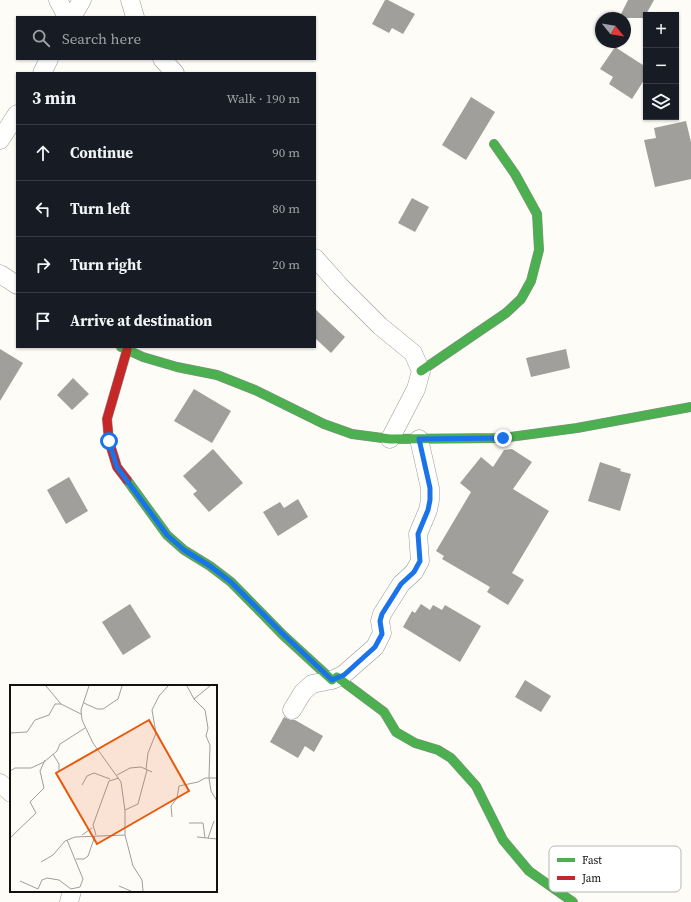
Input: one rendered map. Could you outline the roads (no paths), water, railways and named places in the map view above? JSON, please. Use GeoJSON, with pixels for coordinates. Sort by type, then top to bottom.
{"type":"FeatureCollection","features":[{"type":"Feature","properties":{"kind":"street"},"geometry":{"type":"LineString","coordinates":[[58,0],[66,16]]}},
{"type":"Feature","properties":{"kind":"street"},"geometry":{"type":"LineString","coordinates":[[73,16],[82,0]]}},
{"type":"Feature","properties":{"kind":"street"},"geometry":{"type":"LineString","coordinates":[[130,0],[135,16]]}},
{"type":"Feature","properties":{"kind":"street"},"geometry":{"type":"LineString","coordinates":[[42,72],[48,60]]}},
{"type":"Feature","properties":{"kind":"street"},"geometry":{"type":"LineString","coordinates":[[163,60],[174,72]]}},
{"type":"Feature","properties":{"kind":"street"},"geometry":{"type":"LineString","coordinates":[[0,140],[16,116]]}},
{"type":"Feature","properties":{"kind":"street"},"geometry":{"type":"LineString","coordinates":[[420,371],[506,313],[521,299],[531,281],[539,250],[537,214],[515,174],[494,144]]}},
{"type":"Feature","properties":{"kind":"street"},"geometry":{"type":"LineString","coordinates":[[316,259],[340,286],[380,326],[414,353],[420,371],[416,389],[390,439]]}},
{"type":"Feature","properties":{"kind":"street"},"geometry":{"type":"LineString","coordinates":[[0,274],[16,284]]}},
{"type":"Feature","properties":{"kind":"street"},"geometry":{"type":"LineString","coordinates":[[549,885],[529,871],[502,840],[476,786],[451,758],[438,750],[415,743],[396,732],[384,712],[368,699],[334,679],[284,635],[231,582],[210,566],[184,550],[167,535],[117,467],[109,441],[107,419],[124,348],[143,357],[223,378],[255,390],[324,424],[352,434],[390,439],[503,438],[577,428],[691,407]]}},
{"type":"Feature","properties":{"kind":"street"},"geometry":{"type":"LineString","coordinates":[[292,710],[303,692],[312,684],[344,675],[377,644],[382,634],[380,621],[382,614],[401,584],[414,572],[420,561],[418,534],[428,510],[430,488],[419,439]]}},
{"type":"Feature","properties":{"kind":"street"},"geometry":{"type":"LineString","coordinates":[[0,783],[10,792]]}},
{"type":"Feature","properties":{"kind":"street"},"geometry":{"type":"LineString","coordinates":[[69,902],[72,892]]}},
{"type":"Feature","properties":{"kind":"street"},"geometry":{"type":"LineString","coordinates":[[559,892],[573,902]]}}]}
